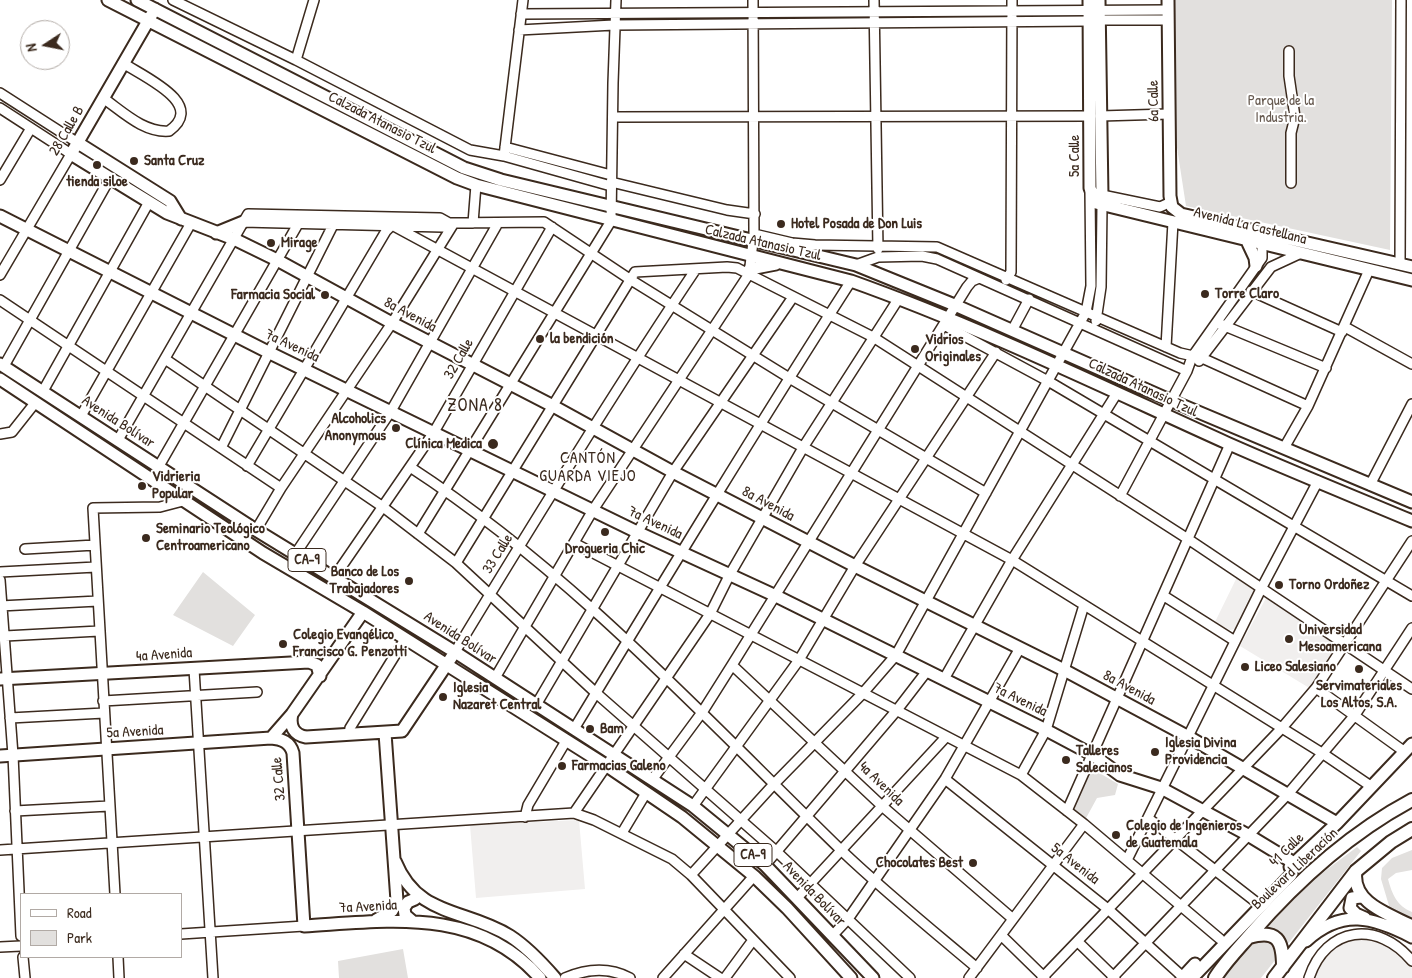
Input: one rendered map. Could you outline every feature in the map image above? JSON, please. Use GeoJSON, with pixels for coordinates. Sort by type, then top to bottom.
{"type":"FeatureCollection","features":[{"type":"Feature","properties":{"kind":"highway"},"geometry":{"type":"LineString","coordinates":[[1362,831],[1366,822],[1376,814],[1412,791]]}},
{"type":"Feature","properties":{"kind":"highway","name":"Boulevard Liberación"},"geometry":{"type":"LineString","coordinates":[[1215,977],[1249,937],[1320,864],[1362,831],[1412,800]]}},
{"type":"Feature","properties":{"kind":"highway"},"geometry":{"type":"LineString","coordinates":[[1274,978],[1356,871],[1391,842],[1412,829]]}},
{"type":"Feature","properties":{"kind":"highway"},"geometry":{"type":"LineString","coordinates":[[1249,937],[1267,933],[1274,937],[1283,951],[1282,967]]}},
{"type":"Feature","properties":{"kind":"main road","name":"Calzada Atanasio Tzul"},"geometry":{"type":"LineString","coordinates":[[108,0],[457,178],[476,185],[611,221],[851,280],[899,298],[946,322],[1056,365],[1230,444],[1412,521]]}},
{"type":"Feature","properties":{"kind":"main road","name":"Calzada Atanasio Tzul"},"geometry":{"type":"LineString","coordinates":[[137,0],[157,4],[464,168],[501,180],[611,207],[754,238],[856,265],[1412,502]]}},
{"type":"Feature","properties":{"kind":"main road","name":"28 Calle B"},"geometry":{"type":"LineString","coordinates":[[71,154],[157,4]]}},
{"type":"Feature","properties":{"kind":"main road","name":"5a Calle"},"geometry":{"type":"LineString","coordinates":[[1090,188],[1095,116],[1094,10]]}},
{"type":"Feature","properties":{"kind":"main road","name":"6a Calle"},"geometry":{"type":"LineString","coordinates":[[1168,10],[1171,202]]}},
{"type":"Feature","properties":{"kind":"main road","name":"5a Calle"},"geometry":{"type":"LineString","coordinates":[[1095,116],[1105,199]]}},
{"type":"Feature","properties":{"kind":"main road"},"geometry":{"type":"LineString","coordinates":[[78,143],[170,201],[186,221]]}},
{"type":"Feature","properties":{"kind":"main road","name":"8a Avenida"},"geometry":{"type":"LineString","coordinates":[[71,154],[149,202],[186,221],[234,239],[277,260],[392,323],[553,406],[673,472],[1118,698],[1337,823]]}},
{"type":"Feature","properties":{"kind":"main road"},"geometry":{"type":"LineString","coordinates":[[1090,188],[1095,200],[1105,199]]}},
{"type":"Feature","properties":{"kind":"main road","name":"Avenida La Castellana"},"geometry":{"type":"LineString","coordinates":[[1105,199],[1126,211],[1412,280]]}},
{"type":"Feature","properties":{"kind":"main road","name":"Avenida La Castellana"},"geometry":{"type":"LineString","coordinates":[[1171,202],[1174,209],[1181,214],[1412,267]]}},
{"type":"Feature","properties":{"kind":"main road","name":"7a Avenida"},"geometry":{"type":"LineString","coordinates":[[0,216],[270,353],[637,532],[824,619],[1046,730],[1093,755],[1120,775],[1161,788],[1248,835],[1294,864]]}},
{"type":"Feature","properties":{"kind":"main road"},"geometry":{"type":"LineString","coordinates":[[216,233],[246,218]]}},
{"type":"Feature","properties":{"kind":"main road"},"geometry":{"type":"LineString","coordinates":[[1262,245],[1260,236],[1266,232]]}},
{"type":"Feature","properties":{"kind":"main road"},"geometry":{"type":"LineString","coordinates":[[1246,241],[1255,258],[1256,266]]}},
{"type":"Feature","properties":{"kind":"main road"},"geometry":{"type":"LineString","coordinates":[[749,272],[782,262]]}},
{"type":"Feature","properties":{"kind":"main road"},"geometry":{"type":"LineString","coordinates":[[1377,272],[1398,268],[1400,264]]}},
{"type":"Feature","properties":{"kind":"main road"},"geometry":{"type":"LineString","coordinates":[[1377,272],[1400,274],[1412,272]]}},
{"type":"Feature","properties":{"kind":"main road","name":"Avenida Bolívar"},"geometry":{"type":"LineString","coordinates":[[2,365],[256,530],[335,576],[692,806],[765,865],[872,978]]}},
{"type":"Feature","properties":{"kind":"main road","name":"Avenida Bolívar"},"geometry":{"type":"LineString","coordinates":[[0,380],[263,553],[364,612],[446,666],[607,766],[682,817],[718,845],[788,908],[851,978]]}},
{"type":"Feature","properties":{"kind":"main road","name":"32 Calle"},"geometry":{"type":"LineString","coordinates":[[304,926],[292,750],[288,744],[271,738],[292,714],[364,612]]}},
{"type":"Feature","properties":{"kind":"main road","name":"33 Calle"},"geometry":{"type":"LineString","coordinates":[[385,733],[396,733],[407,726],[455,652]]}},
{"type":"Feature","properties":{"kind":"main road","name":"4a Avenida"},"geometry":{"type":"LineString","coordinates":[[4,679],[311,662],[318,667],[320,676]]}},
{"type":"Feature","properties":{"kind":"main road"},"geometry":{"type":"LineString","coordinates":[[292,714],[291,724],[294,732],[300,736],[315,738],[349,734],[385,733],[395,861],[396,905],[388,915],[373,922]]}},
{"type":"Feature","properties":{"kind":"main road","name":"5a Avenida"},"geometry":{"type":"LineString","coordinates":[[0,756],[271,738]]}},
{"type":"Feature","properties":{"kind":"main road"},"geometry":{"type":"LineString","coordinates":[[293,761],[300,746],[315,738]]}},
{"type":"Feature","properties":{"kind":"main road","name":"41 Calle"},"geometry":{"type":"LineString","coordinates":[[1186,978],[1220,939],[1337,823],[1408,748]]}},
{"type":"Feature","properties":{"kind":"main road","name":"7a Avenida"},"geometry":{"type":"LineString","coordinates":[[395,861],[402,878],[420,897],[441,909],[481,922],[510,936],[556,978]]}},
{"type":"Feature","properties":{"kind":"main road"},"geometry":{"type":"LineString","coordinates":[[1186,978],[1291,875],[1294,864]]}},
{"type":"Feature","properties":{"kind":"main road"},"geometry":{"type":"LineString","coordinates":[[1356,871],[1355,886],[1361,897],[1412,926]]}},
{"type":"Feature","properties":{"kind":"main road"},"geometry":{"type":"LineString","coordinates":[[402,878],[415,900]]}},
{"type":"Feature","properties":{"kind":"main road"},"geometry":{"type":"LineString","coordinates":[[1361,897],[1352,898],[1350,908],[1356,914],[1412,937]]}},
{"type":"Feature","properties":{"kind":"main road"},"geometry":{"type":"LineString","coordinates":[[412,921],[405,915],[404,908],[407,903],[415,900],[441,909]]}},
{"type":"Feature","properties":{"kind":"main road"},"geometry":{"type":"LineString","coordinates":[[1295,950],[1331,924],[1346,920],[1368,919]]}},
{"type":"Feature","properties":{"kind":"main road","name":"7a Avenida"},"geometry":{"type":"LineString","coordinates":[[304,926],[373,922],[436,922],[466,930],[495,942],[514,954],[540,978]]}},
{"type":"Feature","properties":{"kind":"street"},"geometry":{"type":"LineString","coordinates":[[173,0],[296,60],[470,150],[504,152],[727,210],[755,214]]}},
{"type":"Feature","properties":{"kind":"street"},"geometry":{"type":"LineString","coordinates":[[296,60],[314,0]]}},
{"type":"Feature","properties":{"kind":"street"},"geometry":{"type":"LineString","coordinates":[[504,152],[523,0]]}},
{"type":"Feature","properties":{"kind":"street"},"geometry":{"type":"LineString","coordinates":[[418,534],[611,221],[616,0]]}},
{"type":"Feature","properties":{"kind":"street"},"geometry":{"type":"LineString","coordinates":[[495,678],[593,510],[749,272],[755,214],[753,0]]}},
{"type":"Feature","properties":{"kind":"street"},"geometry":{"type":"LineString","coordinates":[[874,0],[878,257]]}},
{"type":"Feature","properties":{"kind":"street"},"geometry":{"type":"LineString","coordinates":[[1010,276],[1012,0]]}},
{"type":"Feature","properties":{"kind":"street"},"geometry":{"type":"LineString","coordinates":[[1400,264],[1401,3],[1412,7]]}},
{"type":"Feature","properties":{"kind":"street"},"geometry":{"type":"LineString","coordinates":[[519,30],[614,26],[1012,22],[1094,10]]}},
{"type":"Feature","properties":{"kind":"street"},"geometry":{"type":"LineString","coordinates":[[521,14],[1168,10]]}},
{"type":"Feature","properties":{"kind":"street"},"geometry":{"type":"LineString","coordinates":[[1289,51],[1289,76],[1295,117],[1291,133],[1291,184]]}},
{"type":"Feature","properties":{"kind":"street"},"geometry":{"type":"LineString","coordinates":[[103,98],[148,129],[158,132],[169,131],[181,119],[182,109],[179,102],[171,94],[123,63]]}},
{"type":"Feature","properties":{"kind":"street"},"geometry":{"type":"LineString","coordinates":[[0,93],[78,143]]}},
{"type":"Feature","properties":{"kind":"street","name":"8a Avenida"},"geometry":{"type":"LineString","coordinates":[[0,108],[71,154]]}},
{"type":"Feature","properties":{"kind":"street"},"geometry":{"type":"LineString","coordinates":[[613,118],[754,116],[876,118],[1169,114]]}},
{"type":"Feature","properties":{"kind":"street"},"geometry":{"type":"LineString","coordinates":[[0,180],[31,128]]}},
{"type":"Feature","properties":{"kind":"street","name":"28 Calle B"},"geometry":{"type":"LineString","coordinates":[[0,275],[71,154]]}},
{"type":"Feature","properties":{"kind":"street"},"geometry":{"type":"LineString","coordinates":[[2,365],[30,320],[110,178]]}},
{"type":"Feature","properties":{"kind":"street"},"geometry":{"type":"LineString","coordinates":[[473,223],[476,185]]}},
{"type":"Feature","properties":{"kind":"street","name":"5a Calle"},"geometry":{"type":"LineString","coordinates":[[1086,312],[1091,286],[1090,188]]}},
{"type":"Feature","properties":{"kind":"street"},"geometry":{"type":"LineString","coordinates":[[1105,199],[1160,208],[1171,202]]}},
{"type":"Feature","properties":{"kind":"street","name":"5a Calle"},"geometry":{"type":"LineString","coordinates":[[1093,328],[1098,317],[1105,199]]}},
{"type":"Feature","properties":{"kind":"street"},"geometry":{"type":"LineString","coordinates":[[43,391],[149,202]]}},
{"type":"Feature","properties":{"kind":"street"},"geometry":{"type":"LineString","coordinates":[[246,218],[440,218],[452,223]]}},
{"type":"Feature","properties":{"kind":"street"},"geometry":{"type":"LineString","coordinates":[[246,218],[298,224],[442,227],[452,223],[544,222],[633,276],[672,305],[791,379],[986,493]]}},
{"type":"Feature","properties":{"kind":"street"},"geometry":{"type":"LineString","coordinates":[[118,440],[246,218]]}},
{"type":"Feature","properties":{"kind":"street"},"geometry":{"type":"LineString","coordinates":[[81,416],[152,292],[186,221]]}},
{"type":"Feature","properties":{"kind":"street"},"geometry":{"type":"LineString","coordinates":[[1166,347],[1173,222]]}},
{"type":"Feature","properties":{"kind":"street"},"geometry":{"type":"LineString","coordinates":[[256,530],[281,488],[349,390],[392,323],[452,223]]}},
{"type":"Feature","properties":{"kind":"street"},"geometry":{"type":"LineString","coordinates":[[296,553],[391,411],[498,223]]}},
{"type":"Feature","properties":{"kind":"street"},"geometry":{"type":"LineString","coordinates":[[159,466],[298,224]]}},
{"type":"Feature","properties":{"kind":"street"},"geometry":{"type":"LineString","coordinates":[[221,448],[333,225]]}},
{"type":"Feature","properties":{"kind":"street"},"geometry":{"type":"LineString","coordinates":[[392,225],[678,380],[720,400],[1012,560],[1322,753],[1372,787]]}},
{"type":"Feature","properties":{"kind":"street"},"geometry":{"type":"LineString","coordinates":[[248,466],[346,298],[392,225]]}},
{"type":"Feature","properties":{"kind":"street","name":"32 Calle"},"geometry":{"type":"LineString","coordinates":[[335,576],[434,432],[552,227]]}},
{"type":"Feature","properties":{"kind":"street"},"geometry":{"type":"LineString","coordinates":[[754,238],[792,244],[937,247],[1010,276],[1166,347],[1197,357],[1308,406]]}},
{"type":"Feature","properties":{"kind":"street"},"geometry":{"type":"LineString","coordinates":[[1120,496],[1215,322],[1262,258],[1262,245]]}},
{"type":"Feature","properties":{"kind":"street"},"geometry":{"type":"LineString","coordinates":[[1197,357],[1274,264],[1299,254]]}},
{"type":"Feature","properties":{"kind":"street"},"geometry":{"type":"LineString","coordinates":[[856,265],[878,257],[930,257],[1029,299],[1188,371]]}},
{"type":"Feature","properties":{"kind":"street"},"geometry":{"type":"LineString","coordinates":[[633,276],[696,269],[737,268],[749,272],[793,297],[873,337],[1346,643],[1412,689]]}},
{"type":"Feature","properties":{"kind":"street","name":"33 Calle"},"geometry":{"type":"LineString","coordinates":[[455,652],[592,428],[640,358],[696,269]]}},
{"type":"Feature","properties":{"kind":"street"},"geometry":{"type":"LineString","coordinates":[[1284,448],[1308,406],[1344,329],[1377,272]]}},
{"type":"Feature","properties":{"kind":"street"},"geometry":{"type":"LineString","coordinates":[[456,564],[633,276]]}},
{"type":"Feature","properties":{"kind":"street"},"geometry":{"type":"LineString","coordinates":[[997,286],[1010,276]]}},
{"type":"Feature","properties":{"kind":"street"},"geometry":{"type":"LineString","coordinates":[[652,780],[703,712],[967,287],[972,280],[979,278]]}},
{"type":"Feature","properties":{"kind":"street"},"geometry":{"type":"LineString","coordinates":[[574,729],[716,493],[791,379],[851,280]]}},
{"type":"Feature","properties":{"kind":"street"},"geometry":{"type":"LineString","coordinates":[[1251,291],[1344,329],[1412,364]]}},
{"type":"Feature","properties":{"kind":"street"},"geometry":{"type":"LineString","coordinates":[[536,705],[673,472],[720,400],[793,297]]}},
{"type":"Feature","properties":{"kind":"street"},"geometry":{"type":"LineString","coordinates":[[574,813],[710,614],[762,517],[804,446],[899,298]]}},
{"type":"Feature","properties":{"kind":"street"},"geometry":{"type":"LineString","coordinates":[[1015,325],[1029,299]]}},
{"type":"Feature","properties":{"kind":"street"},"geometry":{"type":"LineString","coordinates":[[0,300],[281,488]]}},
{"type":"Feature","properties":{"kind":"street"},"geometry":{"type":"LineString","coordinates":[[691,875],[774,784],[863,693],[896,655],[1086,312]]}},
{"type":"Feature","properties":{"kind":"street"},"geometry":{"type":"LineString","coordinates":[[946,322],[1412,596]]}},
{"type":"Feature","properties":{"kind":"street"},"geometry":{"type":"LineString","coordinates":[[1215,322],[1326,368]]}},
{"type":"Feature","properties":{"kind":"street"},"geometry":{"type":"LineString","coordinates":[[1142,351],[1148,339]]}},
{"type":"Feature","properties":{"kind":"street"},"geometry":{"type":"LineString","coordinates":[[692,806],[799,660],[855,566],[968,398],[996,352]]}},
{"type":"Feature","properties":{"kind":"street"},"geometry":{"type":"LineString","coordinates":[[165,359],[382,506],[456,564],[596,693],[811,883],[910,978]]}},
{"type":"Feature","properties":{"kind":"street"},"geometry":{"type":"LineString","coordinates":[[944,679],[1012,560],[1117,392]]}},
{"type":"Feature","properties":{"kind":"street"},"geometry":{"type":"LineString","coordinates":[[0,434],[12,432],[35,403]]}},
{"type":"Feature","properties":{"kind":"street"},"geometry":{"type":"LineString","coordinates":[[1370,485],[1412,404]]}},
{"type":"Feature","properties":{"kind":"street"},"geometry":{"type":"LineString","coordinates":[[1067,811],[1230,444]]}},
{"type":"Feature","properties":{"kind":"street"},"geometry":{"type":"LineString","coordinates":[[410,467],[445,490],[520,546],[555,576],[703,712],[774,784],[875,881],[977,968]]}},
{"type":"Feature","properties":{"kind":"street"},"geometry":{"type":"LineString","coordinates":[[1127,860],[1212,686],[1318,481]]}},
{"type":"Feature","properties":{"kind":"street"},"geometry":{"type":"LineString","coordinates":[[114,893],[93,508],[160,507],[183,500]]}},
{"type":"Feature","properties":{"kind":"street"},"geometry":{"type":"LineString","coordinates":[[1002,936],[1044,978],[1144,874],[1174,839],[1205,811],[1316,688],[1412,541]]}},
{"type":"Feature","properties":{"kind":"street"},"geometry":{"type":"LineString","coordinates":[[574,543],[659,589],[1021,775],[1084,824],[1220,939]]}},
{"type":"Feature","properties":{"kind":"street"},"geometry":{"type":"LineString","coordinates":[[25,549],[95,545]]}},
{"type":"Feature","properties":{"kind":"street"},"geometry":{"type":"LineString","coordinates":[[0,572],[96,568]]}},
{"type":"Feature","properties":{"kind":"street"},"geometry":{"type":"LineString","coordinates":[[0,580],[5,636],[4,679],[13,755],[20,914]]}},
{"type":"Feature","properties":{"kind":"street"},"geometry":{"type":"LineString","coordinates":[[1164,596],[1235,641]]}},
{"type":"Feature","properties":{"kind":"street"},"geometry":{"type":"LineString","coordinates":[[1,606],[98,600]]}},
{"type":"Feature","properties":{"kind":"street"},"geometry":{"type":"LineString","coordinates":[[1021,775],[1046,730],[1084,605]]}},
{"type":"Feature","properties":{"kind":"street"},"geometry":{"type":"LineString","coordinates":[[1078,942],[1113,977],[1214,869],[1288,794],[1355,715],[1412,628]]}},
{"type":"Feature","properties":{"kind":"street"},"geometry":{"type":"LineString","coordinates":[[5,636],[99,631]]}},
{"type":"Feature","properties":{"kind":"street"},"geometry":{"type":"LineString","coordinates":[[349,734],[350,728],[405,639]]}},
{"type":"Feature","properties":{"kind":"street"},"geometry":{"type":"LineString","coordinates":[[833,935],[848,919],[945,779],[1020,648]]}},
{"type":"Feature","properties":{"kind":"street","name":"4a Avenida"},"geometry":{"type":"LineString","coordinates":[[732,665],[910,832],[1013,919]]}},
{"type":"Feature","properties":{"kind":"street"},"geometry":{"type":"LineString","coordinates":[[194,668],[197,744],[213,978]]}},
{"type":"Feature","properties":{"kind":"street"},"geometry":{"type":"LineString","coordinates":[[765,865],[927,672]]}},
{"type":"Feature","properties":{"kind":"street"},"geometry":{"type":"LineString","coordinates":[[1316,688],[1408,748]]}},
{"type":"Feature","properties":{"kind":"street"},"geometry":{"type":"LineString","coordinates":[[103,701],[257,692]]}},
{"type":"Feature","properties":{"kind":"street"},"geometry":{"type":"LineString","coordinates":[[10,718],[104,713]]}},
{"type":"Feature","properties":{"kind":"street"},"geometry":{"type":"LineString","coordinates":[[797,898],[946,737]]}},
{"type":"Feature","properties":{"kind":"street"},"geometry":{"type":"LineString","coordinates":[[525,817],[528,805],[566,741]]}},
{"type":"Feature","properties":{"kind":"street","name":"5a Avenida"},"geometry":{"type":"LineString","coordinates":[[945,779],[1109,910],[1186,978]]}},
{"type":"Feature","properties":{"kind":"street"},"geometry":{"type":"LineString","coordinates":[[622,833],[646,793]]}},
{"type":"Feature","properties":{"kind":"street"},"geometry":{"type":"LineString","coordinates":[[16,811],[109,806]]}},
{"type":"Feature","properties":{"kind":"street"},"geometry":{"type":"LineString","coordinates":[[0,850],[574,813],[622,833],[664,854],[691,875],[789,977]]}},
{"type":"Feature","properties":{"kind":"street"},"geometry":{"type":"LineString","coordinates":[[1148,818],[1256,902]]}},
{"type":"Feature","properties":{"kind":"street"},"geometry":{"type":"LineString","coordinates":[[969,978],[1084,824]]}},
{"type":"Feature","properties":{"kind":"street"},"geometry":{"type":"LineString","coordinates":[[663,978],[754,876]]}},
{"type":"Feature","properties":{"kind":"street","name":"7a Avenida"},"geometry":{"type":"LineString","coordinates":[[182,934],[304,926]]}},
{"type":"Feature","properties":{"kind":"street"},"geometry":{"type":"LineString","coordinates":[[1309,978],[1314,963],[1325,948],[1340,938],[1357,934],[1376,935],[1392,942],[1412,961]]}},
{"type":"Feature","properties":{"kind":"street"},"geometry":{"type":"LineString","coordinates":[[725,978],[753,940]]}},
{"type":"Feature","properties":{"kind":"street"},"geometry":{"type":"LineString","coordinates":[[0,947],[20,946]]}},
{"type":"Feature","properties":{"kind":"street"},"geometry":{"type":"LineString","coordinates":[[684,954],[720,978]]}},
{"type":"Feature","properties":{"kind":"street"},"geometry":{"type":"LineString","coordinates":[[23,958],[25,978]]}},
{"type":"Feature","properties":{"kind":"street"},"geometry":{"type":"LineString","coordinates":[[118,958],[119,978]]}},
{"type":"Feature","properties":{"kind":"street"},"geometry":{"type":"LineString","coordinates":[[567,978],[585,971],[605,970],[630,978]]}},
{"type":"Feature","properties":{"kind":"shaded area"},"geometry":{"type":"Polygon","coordinates":[[[1238,575],[1256,590],[1236,629],[1230,630],[1215,622],[1238,575]]]}},
{"type":"Feature","properties":{"kind":"shaded area","name":"Universidad Mesoamericana"},"geometry":{"type":"Polygon","coordinates":[[[1266,598],[1341,644],[1311,689],[1240,646],[1266,598]]]}},
{"type":"Feature","properties":{"kind":"shaded area"},"geometry":{"type":"Polygon","coordinates":[[[579,820],[585,889],[476,898],[470,825],[579,820]]]}},
{"type":"Feature","properties":{"kind":"shaded area"},"geometry":{"type":"Polygon","coordinates":[[[1351,937],[1384,939],[1409,961],[1412,967],[1412,978],[1313,978],[1317,966],[1331,948],[1351,937]]]}},
{"type":"Feature","properties":{"kind":"green space","name":"Parque de la Industria."},"geometry":{"type":"Polygon","coordinates":[[[1172,0],[1392,0],[1390,250],[1186,206],[1172,115],[1172,0]]]}},
{"type":"Feature","properties":{"kind":"green space"},"geometry":{"type":"Polygon","coordinates":[[[203,572],[255,615],[233,646],[173,615],[203,572]]]}},
{"type":"Feature","properties":{"kind":"green space"},"geometry":{"type":"Polygon","coordinates":[[[1091,768],[1118,784],[1115,795],[1097,798],[1085,820],[1072,811],[1091,768]]]}},
{"type":"Feature","properties":{"kind":"green space"},"geometry":{"type":"Polygon","coordinates":[[[1357,847],[1361,851],[1261,978],[1222,978],[1305,886],[1357,847]]]}},
{"type":"Feature","properties":{"kind":"green space"},"geometry":{"type":"Polygon","coordinates":[[[1412,850],[1412,870],[1396,873],[1388,879],[1396,899],[1402,906],[1412,912],[1412,923],[1390,909],[1381,879],[1382,868],[1392,858],[1412,850]]]}},
{"type":"Feature","properties":{"kind":"green space"},"geometry":{"type":"Polygon","coordinates":[[[403,949],[408,978],[339,978],[338,961],[403,949]]]}},
{"type":"Feature","properties":{"kind":"place","name":"Santa Cruz"},"geometry":{"type":"Point","coordinates":[134,161]}},
{"type":"Feature","properties":{"kind":"place","name":"tienda siloe"},"geometry":{"type":"Point","coordinates":[97,165]}},
{"type":"Feature","properties":{"kind":"place","name":"Hotel Posada de Don Luis"},"geometry":{"type":"Point","coordinates":[781,224]}},
{"type":"Feature","properties":{"kind":"place","name":"Mirage"},"geometry":{"type":"Point","coordinates":[271,243]}},
{"type":"Feature","properties":{"kind":"place","name":"Torre Claro"},"geometry":{"type":"Point","coordinates":[1205,294]}},
{"type":"Feature","properties":{"kind":"place","name":"Farmacia Social"},"geometry":{"type":"Point","coordinates":[325,295]}},
{"type":"Feature","properties":{"kind":"place","name":"la bendición"},"geometry":{"type":"Point","coordinates":[540,339]}},
{"type":"Feature","properties":{"kind":"place","name":"Vidrios Originales"},"geometry":{"type":"Point","coordinates":[915,349]}},
{"type":"Feature","properties":{"kind":"place","name":"Alcoholics Anonymous"},"geometry":{"type":"Point","coordinates":[396,428]}},
{"type":"Feature","properties":{"kind":"place","name":"Clínica Medica"},"geometry":{"type":"Point","coordinates":[493,444]}},
{"type":"Feature","properties":{"kind":"place","name":"Vidrieria Popular"},"geometry":{"type":"Point","coordinates":[142,486]}},
{"type":"Feature","properties":{"kind":"place","name":"Drogueria Chic"},"geometry":{"type":"Point","coordinates":[605,532]}},
{"type":"Feature","properties":{"kind":"place","name":"Seminario Teológico Centroamericano"},"geometry":{"type":"Point","coordinates":[146,538]}},
{"type":"Feature","properties":{"kind":"place","name":"Banco de Los Trabajadores"},"geometry":{"type":"Point","coordinates":[409,581]}},
{"type":"Feature","properties":{"kind":"place","name":"Torno Ordoñez"},"geometry":{"type":"Point","coordinates":[1279,585]}},
{"type":"Feature","properties":{"kind":"place","name":"Universidad Mesoamericana"},"geometry":{"type":"Point","coordinates":[1289,639]}},
{"type":"Feature","properties":{"kind":"place","name":"Colegio Evangélico Francisco G. Penzotti"},"geometry":{"type":"Point","coordinates":[283,644]}},
{"type":"Feature","properties":{"kind":"place","name":"Liceo Salesiano"},"geometry":{"type":"Point","coordinates":[1245,667]}},
{"type":"Feature","properties":{"kind":"place","name":"Servimateriales Los Altos, S.A."},"geometry":{"type":"Point","coordinates":[1359,669]}},
{"type":"Feature","properties":{"kind":"place","name":"Iglesia Nazaret Central"},"geometry":{"type":"Point","coordinates":[443,697]}},
{"type":"Feature","properties":{"kind":"place","name":"Bam"},"geometry":{"type":"Point","coordinates":[590,729]}},
{"type":"Feature","properties":{"kind":"place","name":"Iglesia Divina Providencia"},"geometry":{"type":"Point","coordinates":[1155,752]}},
{"type":"Feature","properties":{"kind":"place","name":"Talleres Salecianos"},"geometry":{"type":"Point","coordinates":[1066,760]}},
{"type":"Feature","properties":{"kind":"place","name":"Farmacias Galeno"},"geometry":{"type":"Point","coordinates":[562,766]}},
{"type":"Feature","properties":{"kind":"place","name":"Colegio de Ingenieros de Guatemala"},"geometry":{"type":"Point","coordinates":[1116,835]}},
{"type":"Feature","properties":{"kind":"place","name":"Chocolates Best"},"geometry":{"type":"Point","coordinates":[973,863]}},
{"type":"Feature","properties":{"kind":"district","name":"ZONA 8"},"geometry":{"type":"Point","coordinates":[475,406]}},
{"type":"Feature","properties":{"kind":"district","name":"CANTÓN GUARDA VIEJO"},"geometry":{"type":"Point","coordinates":[588,468]}}]}
